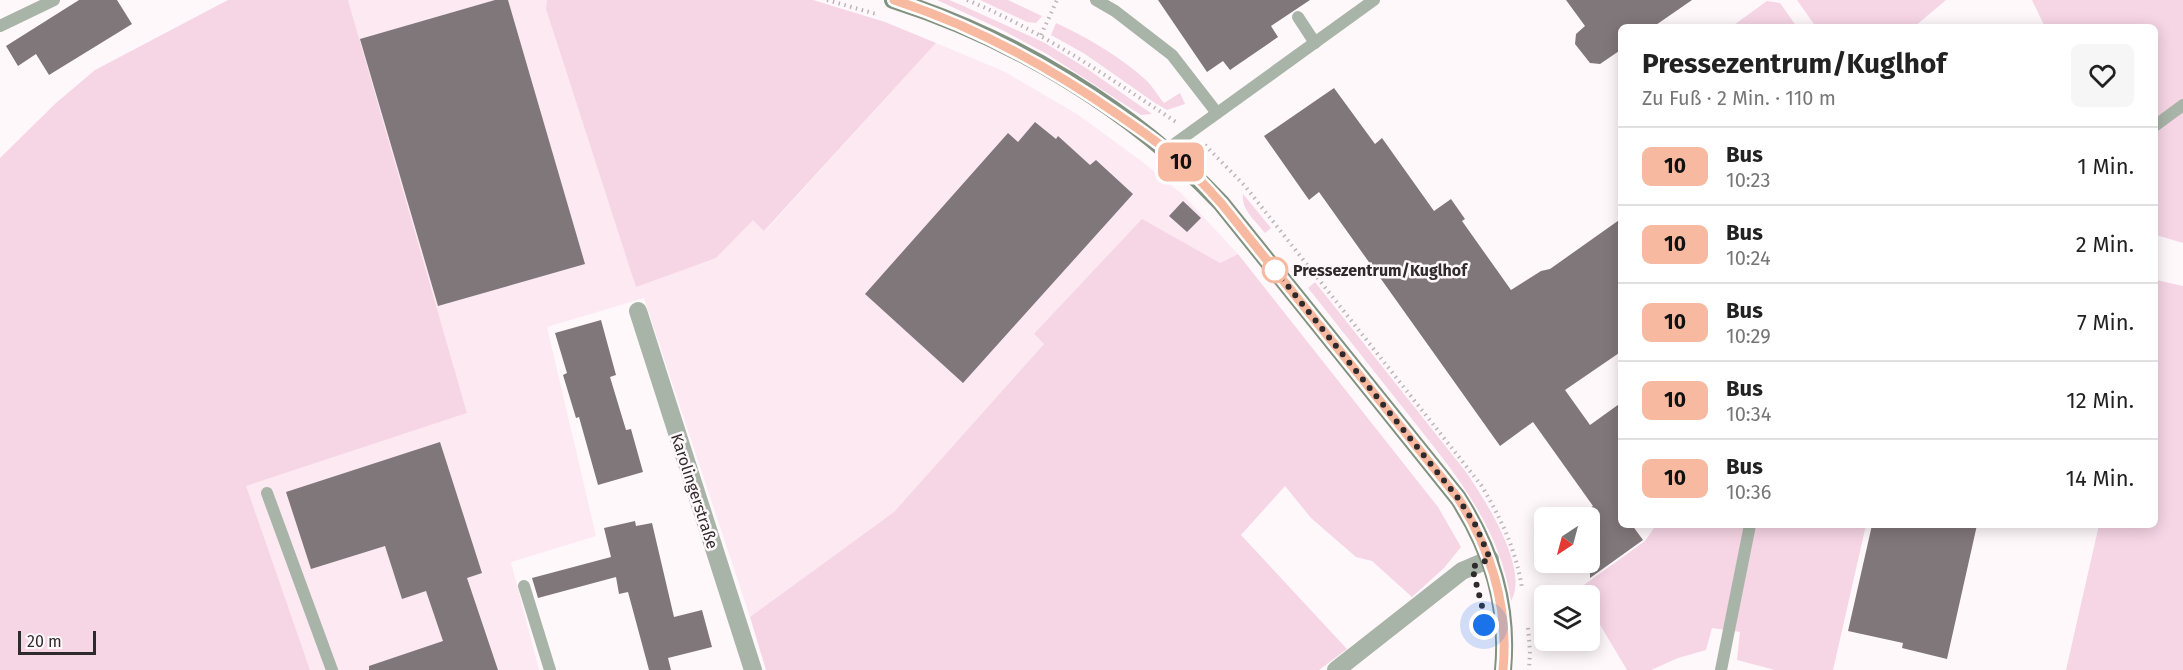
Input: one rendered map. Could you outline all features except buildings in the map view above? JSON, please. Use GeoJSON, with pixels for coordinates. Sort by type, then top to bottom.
{"type":"FeatureCollection","features":[{"type":"Feature","properties":{"kind":"street"},"geometry":{"type":"LineString","coordinates":[[896,0],[999,42],[1043,65],[1166,150],[1221,203],[1458,498],[1476,526],[1490,559],[1500,597],[1504,636],[1503,670]]}},
{"type":"Feature","properties":{"kind":"street","name":"Karolingerstraße"},"geometry":{"type":"LineString","coordinates":[[638,311],[753,670]]}},
{"type":"Feature","properties":{"kind":"street"},"geometry":{"type":"LineString","coordinates":[[1336,670],[1462,571],[1490,559]]}},
{"type":"Feature","properties":{"kind":"lane"},"geometry":{"type":"LineString","coordinates":[[0,26],[54,0]]}},
{"type":"Feature","properties":{"kind":"lane"},"geometry":{"type":"LineString","coordinates":[[1096,0],[1123,17],[1172,55],[1217,113]]}},
{"type":"Feature","properties":{"kind":"lane"},"geometry":{"type":"LineString","coordinates":[[1166,150],[1374,0]]}},
{"type":"Feature","properties":{"kind":"lane"},"geometry":{"type":"LineString","coordinates":[[1298,17],[1315,42]]}},
{"type":"Feature","properties":{"kind":"lane"},"geometry":{"type":"LineString","coordinates":[[2158,123],[2183,105]]}},
{"type":"Feature","properties":{"kind":"lane"},"geometry":{"type":"LineString","coordinates":[[267,493],[332,670]]}},
{"type":"Feature","properties":{"kind":"lane"},"geometry":{"type":"LineString","coordinates":[[1721,670],[1749,528]]}},
{"type":"Feature","properties":{"kind":"lane"},"geometry":{"type":"LineString","coordinates":[[524,586],[550,670]]}},
{"type":"Feature","properties":{"kind":"path"},"geometry":{"type":"LineString","coordinates":[[827,0],[878,15]]}},
{"type":"Feature","properties":{"kind":"path"},"geometry":{"type":"LineString","coordinates":[[1041,35],[1057,0]]}},
{"type":"Feature","properties":{"kind":"shaded area"},"geometry":{"type":"Polygon","coordinates":[[[228,0],[348,0],[467,413],[246,486],[310,670],[0,670],[0,158],[56,103],[95,70],[228,0]]]}},
{"type":"Feature","properties":{"kind":"shaded area"},"geometry":{"type":"Polygon","coordinates":[[[348,0],[547,0],[546,9],[636,286],[716,258],[753,219],[765,231],[936,43],[1003,71],[1077,114],[1182,194],[1238,254],[1034,335],[1044,344],[894,512],[750,617],[644,298],[547,327],[596,536],[511,562],[539,670],[310,670],[245,486],[467,413],[348,0]]]}},
{"type":"Feature","properties":{"kind":"shaded area"},"geometry":{"type":"Polygon","coordinates":[[[547,0],[813,0],[885,22],[936,43],[764,231],[753,220],[716,258],[636,287],[546,9],[547,0]]]}},
{"type":"Feature","properties":{"kind":"shaded area"},"geometry":{"type":"Polygon","coordinates":[[[937,0],[949,0],[1045,43],[1086,68],[1152,114],[1141,115],[1047,54],[937,0]]]}},
{"type":"Feature","properties":{"kind":"shaded area"},"geometry":{"type":"Polygon","coordinates":[[[980,0],[1008,0],[1042,16],[1036,23],[1027,22],[980,0]]]}},
{"type":"Feature","properties":{"kind":"shaded area"},"geometry":{"type":"Polygon","coordinates":[[[1797,0],[1946,0],[1918,24],[1814,24],[1797,0]]]}},
{"type":"Feature","properties":{"kind":"shaded area"},"geometry":{"type":"Polygon","coordinates":[[[2032,0],[2183,0],[2183,243],[2158,236],[2158,24],[2044,24],[2032,0]]]}},
{"type":"Feature","properties":{"kind":"shaded area"},"geometry":{"type":"Polygon","coordinates":[[[1767,1],[1780,3],[1795,24],[1735,24],[1767,1]]]}},
{"type":"Feature","properties":{"kind":"shaded area"},"geometry":{"type":"Polygon","coordinates":[[[1056,23],[1126,64],[1147,81],[1164,103],[1180,93],[1185,104],[1167,110],[1155,103],[1085,54],[1051,35],[1056,23]]]}},
{"type":"Feature","properties":{"kind":"shaded area"},"geometry":{"type":"Polygon","coordinates":[[[1243,194],[1271,228],[1265,233],[1244,205],[1243,194]]]}},
{"type":"Feature","properties":{"kind":"shaded area"},"geometry":{"type":"Polygon","coordinates":[[[1142,219],[1220,263],[1238,254],[1438,507],[1461,547],[1444,568],[1412,597],[1372,561],[1356,557],[1311,518],[1285,486],[1241,535],[1347,649],[1319,670],[766,670],[750,617],[894,512],[1044,344],[1034,334],[1142,219]]]}},
{"type":"Feature","properties":{"kind":"shaded area"},"geometry":{"type":"Polygon","coordinates":[[[2158,280],[2183,286],[2183,670],[2066,670],[2098,528],[2158,528],[2158,280]]]}},
{"type":"Feature","properties":{"kind":"shaded area"},"geometry":{"type":"Polygon","coordinates":[[[1315,282],[1466,472],[1484,499],[1503,535],[1515,571],[1515,587],[1511,601],[1505,572],[1495,545],[1469,495],[1436,449],[1308,288],[1315,282]]]}},
{"type":"Feature","properties":{"kind":"shaded area"},"geometry":{"type":"Polygon","coordinates":[[[1654,528],[1865,528],[1833,670],[1775,670],[1737,660],[1740,632],[1712,628],[1706,650],[1678,658],[1651,670],[1627,670],[1600,625],[1600,585],[1584,585],[1645,541],[1654,528]]]}},
{"type":"Feature","properties":{"kind":"bus line","name":"10"},"geometry":{"type":"LineString","coordinates":[[894,0],[999,42],[1043,65],[1146,134],[1182,163],[1221,203],[1458,498],[1476,526],[1490,559],[1500,597],[1504,636],[1503,670]]}},
{"type":"Feature","properties":{"kind":"place","name":"Pressezentrum/Kuglhof"},"geometry":{"type":"Point","coordinates":[1275,270]}},
{"type":"Feature","properties":{"kind":"route"},"geometry":{"type":"LineString","coordinates":[[1275,270],[1458,498],[1476,526],[1490,559],[1472,567],[1483,610],[1484,625]]}}]}
